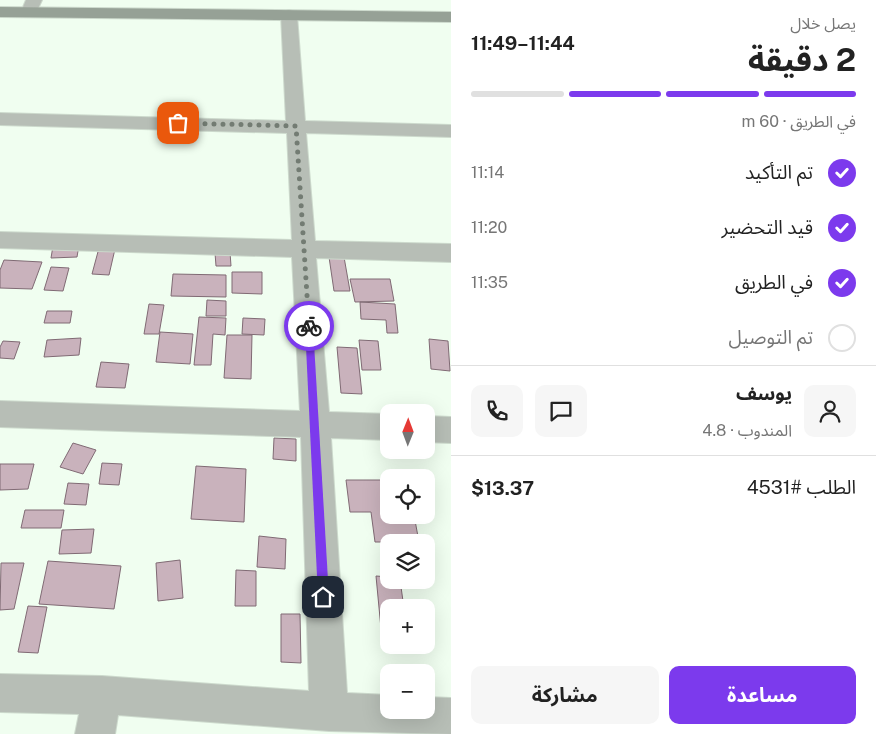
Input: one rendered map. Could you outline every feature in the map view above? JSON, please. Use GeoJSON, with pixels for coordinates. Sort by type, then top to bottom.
{"type":"FeatureCollection","features":[{"type":"Feature","properties":{"kind":"street"},"geometry":{"type":"LineString","coordinates":[[0,12],[32,6],[289,15],[451,17]]}},
{"type":"Feature","properties":{"kind":"street"},"geometry":{"type":"LineString","coordinates":[[289,15],[315,423],[329,712]]}},
{"type":"Feature","properties":{"kind":"street"},"geometry":{"type":"LineString","coordinates":[[0,119],[451,131]]}},
{"type":"Feature","properties":{"kind":"street"},"geometry":{"type":"LineString","coordinates":[[0,240],[451,253]]}},
{"type":"Feature","properties":{"kind":"street"},"geometry":{"type":"LineString","coordinates":[[0,414],[380,427]]}},
{"type":"Feature","properties":{"kind":"street"},"geometry":{"type":"LineString","coordinates":[[435,429],[451,430]]}},
{"type":"Feature","properties":{"kind":"street"},"geometry":{"type":"LineString","coordinates":[[0,693],[102,695],[329,712],[451,718]]}},
{"type":"Feature","properties":{"kind":"street"},"geometry":{"type":"LineString","coordinates":[[95,734],[102,695]]}},
{"type":"Feature","properties":{"kind":"building"},"geometry":{"type":"Polygon","coordinates":[[[79,245],[77,257],[51,258],[53,246],[79,245]]]}},
{"type":"Feature","properties":{"kind":"building"},"geometry":{"type":"Polygon","coordinates":[[[99,248],[115,249],[109,275],[92,274],[99,248]]]}},
{"type":"Feature","properties":{"kind":"building"},"geometry":{"type":"Polygon","coordinates":[[[230,252],[231,266],[216,266],[215,253],[230,252]]]}},
{"type":"Feature","properties":{"kind":"building"},"geometry":{"type":"Polygon","coordinates":[[[329,257],[344,257],[350,291],[334,291],[329,257]]]}},
{"type":"Feature","properties":{"kind":"building"},"geometry":{"type":"Polygon","coordinates":[[[4,260],[42,262],[32,289],[0,288],[0,270],[4,260]]]}},
{"type":"Feature","properties":{"kind":"building"},"geometry":{"type":"Polygon","coordinates":[[[51,267],[69,268],[63,291],[44,290],[51,267]]]}},
{"type":"Feature","properties":{"kind":"building"},"geometry":{"type":"Polygon","coordinates":[[[232,272],[262,272],[262,294],[232,293],[232,272]]]}},
{"type":"Feature","properties":{"kind":"building"},"geometry":{"type":"Polygon","coordinates":[[[173,274],[226,275],[226,297],[171,296],[173,274]]]}},
{"type":"Feature","properties":{"kind":"building"},"geometry":{"type":"Polygon","coordinates":[[[350,279],[390,279],[394,301],[355,302],[350,279]]]}},
{"type":"Feature","properties":{"kind":"building"},"geometry":{"type":"Polygon","coordinates":[[[207,300],[226,301],[226,316],[206,316],[207,300]]]}},
{"type":"Feature","properties":{"kind":"building"},"geometry":{"type":"Polygon","coordinates":[[[360,302],[395,304],[398,333],[387,333],[386,320],[361,319],[360,302]]]}},
{"type":"Feature","properties":{"kind":"building"},"geometry":{"type":"Polygon","coordinates":[[[149,304],[164,305],[159,334],[144,334],[149,304]]]}},
{"type":"Feature","properties":{"kind":"building"},"geometry":{"type":"Polygon","coordinates":[[[47,311],[72,311],[70,323],[44,323],[47,311]]]}},
{"type":"Feature","properties":{"kind":"building"},"geometry":{"type":"Polygon","coordinates":[[[199,317],[226,318],[225,335],[213,334],[211,365],[194,365],[199,317]]]}},
{"type":"Feature","properties":{"kind":"building"},"geometry":{"type":"Polygon","coordinates":[[[243,318],[265,319],[264,335],[242,334],[243,318]]]}},
{"type":"Feature","properties":{"kind":"building"},"geometry":{"type":"Polygon","coordinates":[[[160,332],[193,334],[190,364],[156,362],[160,332]]]}},
{"type":"Feature","properties":{"kind":"building"},"geometry":{"type":"Polygon","coordinates":[[[227,335],[252,335],[251,379],[224,378],[227,335]]]}},
{"type":"Feature","properties":{"kind":"building"},"geometry":{"type":"Polygon","coordinates":[[[81,338],[79,355],[44,357],[47,340],[81,338]]]}},
{"type":"Feature","properties":{"kind":"building"},"geometry":{"type":"Polygon","coordinates":[[[429,339],[448,341],[450,371],[431,369],[429,339]]]}},
{"type":"Feature","properties":{"kind":"building"},"geometry":{"type":"Polygon","coordinates":[[[359,340],[378,341],[381,370],[362,370],[359,340]]]}},
{"type":"Feature","properties":{"kind":"building"},"geometry":{"type":"Polygon","coordinates":[[[3,341],[20,342],[14,359],[0,358],[0,347],[3,341]]]}},
{"type":"Feature","properties":{"kind":"building"},"geometry":{"type":"Polygon","coordinates":[[[337,347],[357,348],[362,394],[341,393],[337,347]]]}},
{"type":"Feature","properties":{"kind":"building"},"geometry":{"type":"Polygon","coordinates":[[[101,362],[129,364],[125,388],[96,387],[101,362]]]}},
{"type":"Feature","properties":{"kind":"building"},"geometry":{"type":"Polygon","coordinates":[[[274,438],[296,439],[296,461],[273,459],[274,438]]]}},
{"type":"Feature","properties":{"kind":"building"},"geometry":{"type":"Polygon","coordinates":[[[73,443],[96,450],[83,474],[60,467],[73,443]]]}},
{"type":"Feature","properties":{"kind":"building"},"geometry":{"type":"Polygon","coordinates":[[[102,463],[122,464],[119,485],[99,484],[102,463]]]}},
{"type":"Feature","properties":{"kind":"building"},"geometry":{"type":"Polygon","coordinates":[[[0,464],[34,464],[28,489],[0,490],[0,464]]]}},
{"type":"Feature","properties":{"kind":"building"},"geometry":{"type":"Polygon","coordinates":[[[196,466],[246,469],[244,522],[191,519],[196,466]]]}},
{"type":"Feature","properties":{"kind":"building"},"geometry":{"type":"Polygon","coordinates":[[[346,480],[380,480],[380,524],[416,524],[418,534],[380,534],[380,542],[375,542],[371,512],[350,512],[346,480]]]}},
{"type":"Feature","properties":{"kind":"building"},"geometry":{"type":"Polygon","coordinates":[[[68,483],[89,484],[86,505],[64,504],[68,483]]]}},
{"type":"Feature","properties":{"kind":"building"},"geometry":{"type":"Polygon","coordinates":[[[25,510],[64,510],[61,528],[21,528],[25,510]]]}},
{"type":"Feature","properties":{"kind":"building"},"geometry":{"type":"Polygon","coordinates":[[[94,529],[91,553],[59,554],[62,530],[94,529]]]}},
{"type":"Feature","properties":{"kind":"building"},"geometry":{"type":"Polygon","coordinates":[[[259,536],[286,539],[285,569],[257,567],[259,536]]]}},
{"type":"Feature","properties":{"kind":"building"},"geometry":{"type":"Polygon","coordinates":[[[180,560],[183,598],[158,601],[156,563],[180,560]]]}},
{"type":"Feature","properties":{"kind":"building"},"geometry":{"type":"Polygon","coordinates":[[[48,561],[121,566],[114,609],[39,604],[48,561]]]}},
{"type":"Feature","properties":{"kind":"building"},"geometry":{"type":"Polygon","coordinates":[[[1,563],[24,563],[14,609],[0,610],[1,563]]]}},
{"type":"Feature","properties":{"kind":"building"},"geometry":{"type":"Polygon","coordinates":[[[236,570],[256,571],[256,606],[235,606],[236,570]]]}},
{"type":"Feature","properties":{"kind":"building"},"geometry":{"type":"Polygon","coordinates":[[[376,576],[380,576],[380,589],[401,589],[403,599],[380,599],[380,618],[376,576]]]}},
{"type":"Feature","properties":{"kind":"building"},"geometry":{"type":"Polygon","coordinates":[[[28,606],[47,607],[38,653],[18,652],[28,606]]]}},
{"type":"Feature","properties":{"kind":"building"},"geometry":{"type":"Polygon","coordinates":[[[281,614],[300,614],[301,663],[281,662],[281,614]]]}},
{"type":"Feature","properties":{"kind":"way so far"},"geometry":{"type":"LineString","coordinates":[[178,123],[296,126],[309,326]]}},
{"type":"Feature","properties":{"kind":"route"},"geometry":{"type":"LineString","coordinates":[[309,326],[323,597]]}}]}
